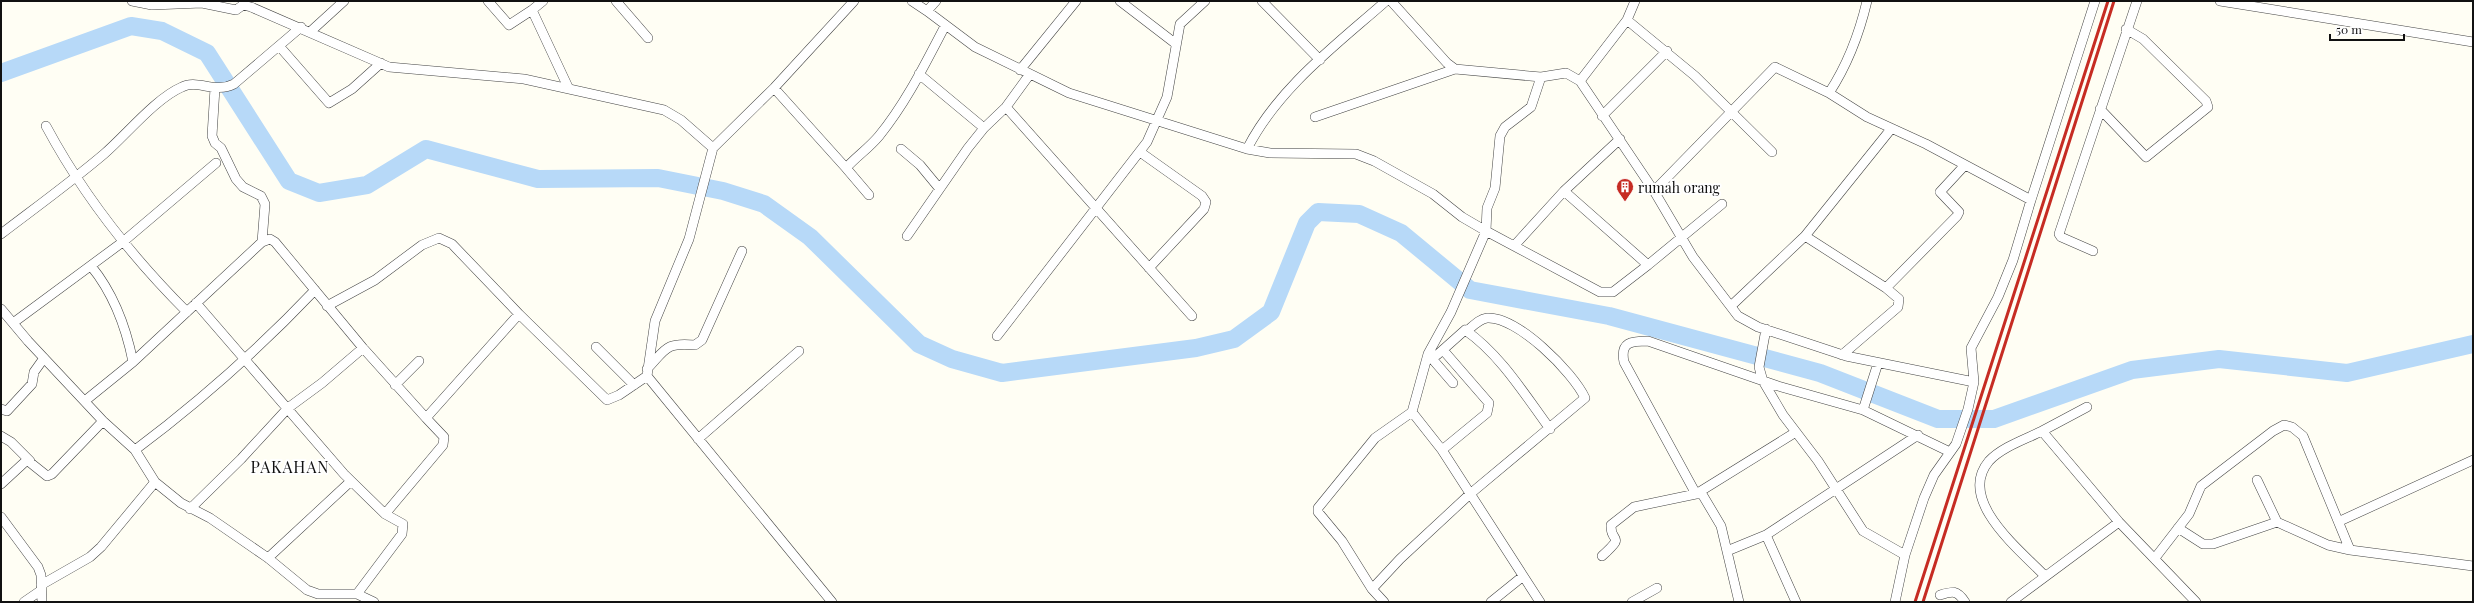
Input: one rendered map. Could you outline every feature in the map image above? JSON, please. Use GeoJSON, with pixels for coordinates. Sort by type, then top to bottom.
{"type":"FeatureCollection","features":[{"type":"Feature","properties":{"kind":"street"},"geometry":{"type":"LineString","coordinates":[[132,1],[152,5],[202,3],[236,10],[241,5],[267,12],[298,31],[310,32],[381,63],[401,69],[469,73],[524,79],[664,110],[681,120],[713,148]]}},
{"type":"Feature","properties":{"kind":"street"},"geometry":{"type":"LineString","coordinates":[[310,32],[344,1]]}},
{"type":"Feature","properties":{"kind":"street"},"geometry":{"type":"LineString","coordinates":[[488,1],[509,25],[543,1]]}},
{"type":"Feature","properties":{"kind":"street"},"geometry":{"type":"LineString","coordinates":[[616,1],[648,38]]}},
{"type":"Feature","properties":{"kind":"street"},"geometry":{"type":"LineString","coordinates":[[832,602],[698,440],[647,373],[655,321],[672,283],[698,211],[708,162],[713,148],[774,88],[854,1]]}},
{"type":"Feature","properties":{"kind":"street"},"geometry":{"type":"LineString","coordinates":[[912,1],[975,47],[1069,94],[1247,148],[1270,153],[1356,154],[1374,161],[1433,194],[1462,217],[1486,231],[1600,292],[1613,292],[1683,238],[1722,204]]}},
{"type":"Feature","properties":{"kind":"street"},"geometry":{"type":"LineString","coordinates":[[927,11],[936,1]]}},
{"type":"Feature","properties":{"kind":"street"},"geometry":{"type":"LineString","coordinates":[[1020,70],[1076,1]]}},
{"type":"Feature","properties":{"kind":"street"},"geometry":{"type":"LineString","coordinates":[[1120,1],[1176,44]]}},
{"type":"Feature","properties":{"kind":"street"},"geometry":{"type":"LineString","coordinates":[[997,336],[1140,152],[1158,122],[1167,97],[1180,24],[1205,1]]}},
{"type":"Feature","properties":{"kind":"street"},"geometry":{"type":"LineString","coordinates":[[1262,1],[1320,60]]}},
{"type":"Feature","properties":{"kind":"street"},"geometry":{"type":"LineString","coordinates":[[1247,148],[1273,107],[1320,60],[1386,1]]}},
{"type":"Feature","properties":{"kind":"street"},"geometry":{"type":"LineString","coordinates":[[1391,1],[1447,63],[1455,69]]}},
{"type":"Feature","properties":{"kind":"street"},"geometry":{"type":"LineString","coordinates":[[1580,81],[1627,20],[1635,1]]}},
{"type":"Feature","properties":{"kind":"street"},"geometry":{"type":"LineString","coordinates":[[1829,93],[1845,68],[1860,33],[1867,1]]}},
{"type":"Feature","properties":{"kind":"street"},"geometry":{"type":"LineString","coordinates":[[1895,602],[1905,554],[1929,487],[1956,444],[1968,409],[1974,382],[1971,348],[1998,297],[2013,260],[2095,1]]}},
{"type":"Feature","properties":{"kind":"street"},"geometry":{"type":"LineString","coordinates":[[2093,251],[2061,237],[2059,234],[2126,29],[2137,1]]}},
{"type":"Feature","properties":{"kind":"street"},"geometry":{"type":"LineString","coordinates":[[2220,1],[2473,42]]}},
{"type":"Feature","properties":{"kind":"street"},"geometry":{"type":"LineString","coordinates":[[532,10],[568,88]]}},
{"type":"Feature","properties":{"kind":"street"},"geometry":{"type":"LineString","coordinates":[[1627,20],[1667,51],[1733,112],[1772,152]]}},
{"type":"Feature","properties":{"kind":"street"},"geometry":{"type":"LineString","coordinates":[[846,168],[878,137],[901,105],[945,26]]}},
{"type":"Feature","properties":{"kind":"street"},"geometry":{"type":"LineString","coordinates":[[2100,109],[2146,157],[2206,111],[2208,107],[2206,101],[2143,39],[2126,29]]}},
{"type":"Feature","properties":{"kind":"street"},"geometry":{"type":"LineString","coordinates":[[1,234],[75,177],[181,87],[189,85],[224,89],[234,84],[298,31]]}},
{"type":"Feature","properties":{"kind":"street"},"geometry":{"type":"LineString","coordinates":[[280,47],[329,103],[352,89],[381,63]]}},
{"type":"Feature","properties":{"kind":"street"},"geometry":{"type":"LineString","coordinates":[[1602,116],[1667,51]]}},
{"type":"Feature","properties":{"kind":"street"},"geometry":{"type":"LineString","coordinates":[[1654,191],[1733,112],[1775,67],[1829,93],[1891,130],[1926,144],[2031,200]]}},
{"type":"Feature","properties":{"kind":"street"},"geometry":{"type":"LineString","coordinates":[[1315,117],[1455,69],[1541,77],[1566,73],[1580,81],[1602,116],[1620,139],[1654,191],[1683,238],[1693,258],[1732,306],[1738,316],[1766,329],[1842,355],[1877,365],[1974,382]]}},
{"type":"Feature","properties":{"kind":"street"},"geometry":{"type":"LineString","coordinates":[[919,74],[984,128]]}},
{"type":"Feature","properties":{"kind":"street"},"geometry":{"type":"LineString","coordinates":[[907,236],[939,188],[984,128],[1006,107],[1030,74]]}},
{"type":"Feature","properties":{"kind":"street"},"geometry":{"type":"LineString","coordinates":[[1384,602],[1372,589],[1342,541],[1318,512],[1318,508],[1375,438],[1412,412],[1420,391],[1429,354],[1451,312],[1483,243],[1486,231],[1487,208],[1495,188],[1500,136],[1505,127],[1531,107],[1541,77]]}},
{"type":"Feature","properties":{"kind":"street"},"geometry":{"type":"LineString","coordinates":[[215,88],[212,136],[242,187],[261,196],[265,204],[262,242]]}},
{"type":"Feature","properties":{"kind":"street"},"geometry":{"type":"LineString","coordinates":[[774,88],[869,195]]}},
{"type":"Feature","properties":{"kind":"street"},"geometry":{"type":"LineString","coordinates":[[1006,107],[1192,316]]}},
{"type":"Feature","properties":{"kind":"street"},"geometry":{"type":"LineString","coordinates":[[46,126],[75,177],[146,271],[187,312]]}},
{"type":"Feature","properties":{"kind":"street"},"geometry":{"type":"LineString","coordinates":[[1732,306],[1805,236],[1891,130]]}},
{"type":"Feature","properties":{"kind":"street"},"geometry":{"type":"LineString","coordinates":[[1514,246],[1564,191],[1620,139]]}},
{"type":"Feature","properties":{"kind":"street"},"geometry":{"type":"LineString","coordinates":[[901,149],[920,165],[939,188]]}},
{"type":"Feature","properties":{"kind":"street"},"geometry":{"type":"LineString","coordinates":[[1140,152],[1202,196],[1206,202],[1204,209],[1149,268]]}},
{"type":"Feature","properties":{"kind":"street"},"geometry":{"type":"LineString","coordinates":[[13,323],[124,241],[216,164]]}},
{"type":"Feature","properties":{"kind":"street"},"geometry":{"type":"LineString","coordinates":[[1886,288],[1957,216],[1959,212],[1957,208],[1940,192],[1965,165]]}},
{"type":"Feature","properties":{"kind":"street"},"geometry":{"type":"LineString","coordinates":[[1564,191],[1648,265]]}},
{"type":"Feature","properties":{"kind":"street"},"geometry":{"type":"LineString","coordinates":[[1805,236],[1886,288],[1899,299],[1898,307],[1842,355]]}},
{"type":"Feature","properties":{"kind":"street"},"geometry":{"type":"LineString","coordinates":[[327,306],[375,280],[422,245],[439,238],[452,244],[519,314],[605,399],[610,400],[634,385],[647,373],[668,346],[679,344],[695,345],[702,340],[742,251]]}},
{"type":"Feature","properties":{"kind":"street"},"geometry":{"type":"LineString","coordinates":[[86,400],[133,362],[262,242],[270,239],[275,242],[327,306],[395,385],[444,437],[443,445],[385,514]]}},
{"type":"Feature","properties":{"kind":"street"},"geometry":{"type":"LineString","coordinates":[[91,266],[112,295],[129,343],[133,362]]}},
{"type":"Feature","properties":{"kind":"street"},"geometry":{"type":"LineString","coordinates":[[135,450],[190,409],[276,331],[315,290]]}},
{"type":"Feature","properties":{"kind":"street"},"geometry":{"type":"LineString","coordinates":[[196,303],[244,360],[351,481],[385,514],[402,522],[404,530],[357,594]]}},
{"type":"Feature","properties":{"kind":"street"},"geometry":{"type":"LineString","coordinates":[[426,418],[519,314]]}},
{"type":"Feature","properties":{"kind":"street"},"geometry":{"type":"LineString","coordinates":[[3,315],[13,323],[44,358],[86,400],[103,421],[135,450],[155,482],[190,509],[210,518],[268,558],[307,590],[322,594],[357,594],[374,602]]}},
{"type":"Feature","properties":{"kind":"street"},"geometry":{"type":"LineString","coordinates":[[1372,589],[1400,559],[1470,494],[1550,429],[1585,398],[1563,365],[1531,338],[1507,323],[1488,318],[1478,321],[1467,331],[1463,331],[1443,350],[1433,356],[1429,354]]}},
{"type":"Feature","properties":{"kind":"street"},"geometry":{"type":"LineString","coordinates":[[1766,329],[1762,342],[1759,367],[1763,381],[1783,415],[1837,488],[1863,531],[1905,554]]}},
{"type":"Feature","properties":{"kind":"street"},"geometry":{"type":"LineString","coordinates":[[1467,331],[1491,354],[1520,387],[1550,429]]}},
{"type":"Feature","properties":{"kind":"street"},"geometry":{"type":"LineString","coordinates":[[1696,494],[1624,362],[1622,352],[1626,345],[1634,341],[1648,341],[1763,381],[1863,409],[1918,434],[1950,452]]}},
{"type":"Feature","properties":{"kind":"street"},"geometry":{"type":"LineString","coordinates":[[596,347],[634,385]]}},
{"type":"Feature","properties":{"kind":"street"},"geometry":{"type":"LineString","coordinates":[[190,509],[288,408],[322,383],[363,348]]}},
{"type":"Feature","properties":{"kind":"street"},"geometry":{"type":"LineString","coordinates":[[698,440],[799,350]]}},
{"type":"Feature","properties":{"kind":"street"},"geometry":{"type":"LineString","coordinates":[[1442,450],[1487,413],[1489,408],[1489,403],[1443,350]]}},
{"type":"Feature","properties":{"kind":"street"},"geometry":{"type":"LineString","coordinates":[[1429,354],[1453,383]]}},
{"type":"Feature","properties":{"kind":"street"},"geometry":{"type":"LineString","coordinates":[[1,409],[7,411],[32,384],[34,372],[44,358]]}},
{"type":"Feature","properties":{"kind":"street"},"geometry":{"type":"LineString","coordinates":[[395,385],[419,361]]}},
{"type":"Feature","properties":{"kind":"street"},"geometry":{"type":"LineString","coordinates":[[1863,409],[1877,365]]}},
{"type":"Feature","properties":{"kind":"street"},"geometry":{"type":"LineString","coordinates":[[2045,576],[1990,517],[1982,503],[1979,489],[1989,461],[1999,453],[2087,407]]}},
{"type":"Feature","properties":{"kind":"street"},"geometry":{"type":"LineString","coordinates":[[1412,412],[1442,450],[1522,577],[1540,602]]}},
{"type":"Feature","properties":{"kind":"street"},"geometry":{"type":"LineString","coordinates":[[1,436],[11,442],[30,461],[50,476],[103,421]]}},
{"type":"Feature","properties":{"kind":"street"},"geometry":{"type":"LineString","coordinates":[[2155,558],[2189,514],[2201,486],[2273,431],[2284,425],[2292,427],[2303,436],[2340,522],[2350,550]]}},
{"type":"Feature","properties":{"kind":"street"},"geometry":{"type":"LineString","coordinates":[[2042,431],[2119,522],[2196,602]]}},
{"type":"Feature","properties":{"kind":"street"},"geometry":{"type":"LineString","coordinates":[[1696,494],[1796,432]]}},
{"type":"Feature","properties":{"kind":"street"},"geometry":{"type":"LineString","coordinates":[[1727,551],[1766,535],[1918,434]]}},
{"type":"Feature","properties":{"kind":"street"},"geometry":{"type":"LineString","coordinates":[[2340,522],[2473,460]]}},
{"type":"Feature","properties":{"kind":"street"},"geometry":{"type":"LineString","coordinates":[[1,484],[25,461],[30,461]]}},
{"type":"Feature","properties":{"kind":"street"},"geometry":{"type":"LineString","coordinates":[[2256,480],[2277,522],[2328,545],[2350,550],[2473,566]]}},
{"type":"Feature","properties":{"kind":"street"},"geometry":{"type":"LineString","coordinates":[[268,558],[351,481]]}},
{"type":"Feature","properties":{"kind":"street"},"geometry":{"type":"LineString","coordinates":[[24,602],[41,588],[90,557],[101,547],[155,482]]}},
{"type":"Feature","properties":{"kind":"street"},"geometry":{"type":"LineString","coordinates":[[1602,556],[1616,543],[1611,525],[1634,506],[1702,494],[1721,526],[1739,602]]}},
{"type":"Feature","properties":{"kind":"street"},"geometry":{"type":"LineString","coordinates":[[1,518],[38,567],[41,575],[42,602]]}},
{"type":"Feature","properties":{"kind":"street"},"geometry":{"type":"LineString","coordinates":[[2011,602],[2119,522]]}},
{"type":"Feature","properties":{"kind":"street"},"geometry":{"type":"LineString","coordinates":[[2178,528],[2202,544],[2213,544],[2277,522]]}},
{"type":"Feature","properties":{"kind":"street"},"geometry":{"type":"LineString","coordinates":[[1766,535],[1796,602]]}},
{"type":"Feature","properties":{"kind":"street"},"geometry":{"type":"LineString","coordinates":[[1491,602],[1522,577]]}},
{"type":"Feature","properties":{"kind":"street"},"geometry":{"type":"LineString","coordinates":[[1632,602],[1657,588]]}},
{"type":"Feature","properties":{"kind":"street"},"geometry":{"type":"LineString","coordinates":[[1940,595],[1953,591],[1959,594],[1965,602]]}},
{"type":"Feature","properties":{"kind":"street"},"geometry":{"type":"LineString","coordinates":[[314,602],[322,594]]}},
{"type":"Feature","properties":{"kind":"waterway"},"geometry":{"type":"LineString","coordinates":[[1,73],[131,26],[162,31],[207,53],[289,181],[319,193],[367,185],[426,149],[538,179],[658,178],[723,191],[764,204],[810,237],[919,344],[952,359],[1002,373],[1196,348],[1234,339],[1271,312],[1307,223],[1318,212],[1359,214],[1401,233],[1470,290],[1609,316],[1820,373],[1938,419],[1994,419],[2132,370],[2219,359],[2347,373],[2473,344]]}},
{"type":"Feature","properties":{"kind":"railway"},"geometry":{"type":"LineString","coordinates":[[1915,602],[2108,1]]}},
{"type":"Feature","properties":{"kind":"railway"},"geometry":{"type":"LineString","coordinates":[[1923,602],[2114,1]]}},
{"type":"Feature","properties":{"kind":"place","name":"rumah orang"},"geometry":{"type":"Point","coordinates":[1625,202]}},
{"type":"Feature","properties":{"kind":"district","name":"PAKAHAN"},"geometry":{"type":"Point","coordinates":[290,466]}}]}
